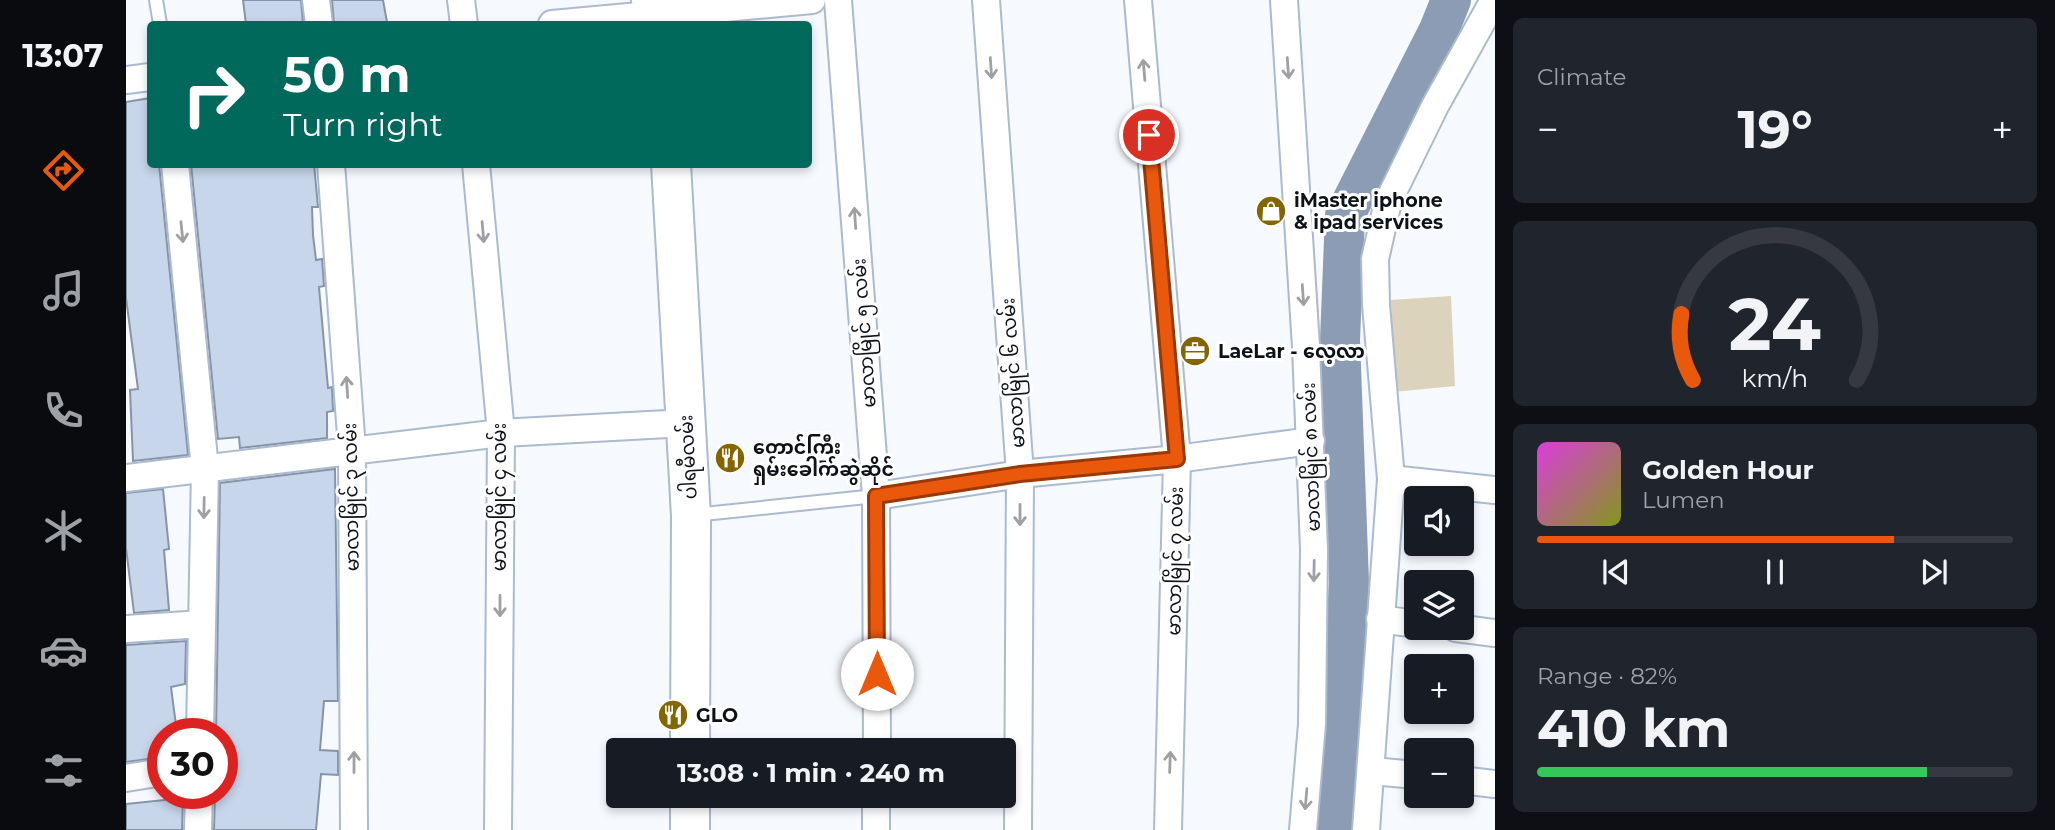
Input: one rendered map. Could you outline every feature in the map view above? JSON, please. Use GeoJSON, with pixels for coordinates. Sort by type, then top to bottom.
{"type":"FeatureCollection","features":[{"type":"Feature","properties":{"kind":"main road","name":"ပါရမီလမ်း"},"geometry":{"type":"LineString","coordinates":[[671,168],[691,516],[690,738]]}},
{"type":"Feature","properties":{"kind":"main road"},"geometry":{"type":"LineString","coordinates":[[690,808],[690,830]]}},
{"type":"Feature","properties":{"kind":"street"},"geometry":{"type":"LineString","coordinates":[[316,0],[319,21]]}},
{"type":"Feature","properties":{"kind":"street"},"geometry":{"type":"LineString","coordinates":[[461,0],[464,21]]}},
{"type":"Feature","properties":{"kind":"street"},"geometry":{"type":"LineString","coordinates":[[579,21],[812,0]]}},
{"type":"Feature","properties":{"kind":"street","name":"မာလာမြိုင် ၅ လမ်း"},"geometry":{"type":"LineString","coordinates":[[838,0],[876,496],[877,738]]}},
{"type":"Feature","properties":{"kind":"street","name":"မာလာမြိုင် ၆ လမ်း"},"geometry":{"type":"LineString","coordinates":[[986,0],[1020,474],[1018,830]]}},
{"type":"Feature","properties":{"kind":"street","name":"မာလာမြိုင် ၇ လမ်း"},"geometry":{"type":"LineString","coordinates":[[1138,0],[1177,459],[1168,830]]}},
{"type":"Feature","properties":{"kind":"street","name":"မာလာမြိုင် ၈ လမ်း"},"geometry":{"type":"LineString","coordinates":[[1284,0],[1311,441],[1314,550],[1312,724],[1303,830]]}},
{"type":"Feature","properties":{"kind":"street"},"geometry":{"type":"LineString","coordinates":[[1366,830],[1391,479],[1376,305],[1375,259],[1388,202],[1435,106],[1494,0]]}},
{"type":"Feature","properties":{"kind":"street"},"geometry":{"type":"LineString","coordinates":[[126,80],[147,77]]}},
{"type":"Feature","properties":{"kind":"street"},"geometry":{"type":"LineString","coordinates":[[175,168],[205,469],[200,718]]}},
{"type":"Feature","properties":{"kind":"street","name":"မာလာမြိုင် ၃ လမ်း"},"geometry":{"type":"LineString","coordinates":[[331,168],[352,449],[354,830]]}},
{"type":"Feature","properties":{"kind":"street","name":"မာလာမြိုင် ၄ လမ်း"},"geometry":{"type":"LineString","coordinates":[[476,168],[501,433],[498,830]]}},
{"type":"Feature","properties":{"kind":"street"},"geometry":{"type":"LineString","coordinates":[[126,478],[501,433],[686,423]]}},
{"type":"Feature","properties":{"kind":"street"},"geometry":{"type":"LineString","coordinates":[[876,496],[1020,474],[1177,459],[1311,441]]}},
{"type":"Feature","properties":{"kind":"street"},"geometry":{"type":"LineString","coordinates":[[1391,479],[1495,490]]}},
{"type":"Feature","properties":{"kind":"street"},"geometry":{"type":"LineString","coordinates":[[1380,620],[1404,623]]}},
{"type":"Feature","properties":{"kind":"street"},"geometry":{"type":"LineString","coordinates":[[126,629],[202,624]]}},
{"type":"Feature","properties":{"kind":"street"},"geometry":{"type":"LineString","coordinates":[[1474,630],[1495,633]]}},
{"type":"Feature","properties":{"kind":"street"},"geometry":{"type":"LineString","coordinates":[[1371,771],[1404,774]]}},
{"type":"Feature","properties":{"kind":"street"},"geometry":{"type":"LineString","coordinates":[[126,778],[147,775]]}},
{"type":"Feature","properties":{"kind":"street"},"geometry":{"type":"LineString","coordinates":[[1474,782],[1495,784]]}},
{"type":"Feature","properties":{"kind":"street"},"geometry":{"type":"LineString","coordinates":[[876,808],[876,830]]}},
{"type":"Feature","properties":{"kind":"street"},"geometry":{"type":"LineString","coordinates":[[198,830],[199,809]]}},
{"type":"Feature","properties":{"kind":"lane"},"geometry":{"type":"LineString","coordinates":[[156,0],[160,21]]}},
{"type":"Feature","properties":{"kind":"lane"},"geometry":{"type":"LineString","coordinates":[[691,516],[876,496]]}},
{"type":"Feature","properties":{"kind":"shaded area"},"geometry":{"type":"Polygon","coordinates":[[[1451,296],[1455,386],[1393,392],[1391,300],[1451,296]]]}},
{"type":"Feature","properties":{"kind":"building"},"geometry":{"type":"Polygon","coordinates":[[[243,0],[301,0],[303,21],[246,21],[243,0]]]}},
{"type":"Feature","properties":{"kind":"building"},"geometry":{"type":"Polygon","coordinates":[[[332,0],[383,0],[387,21],[334,21],[332,0]]]}},
{"type":"Feature","properties":{"kind":"building"},"geometry":{"type":"Polygon","coordinates":[[[147,98],[147,168],[159,168],[188,455],[133,461],[130,390],[138,389],[126,298],[126,102],[147,98]]]}},
{"type":"Feature","properties":{"kind":"building"},"geometry":{"type":"Polygon","coordinates":[[[191,168],[314,168],[318,207],[312,207],[313,235],[316,260],[322,259],[324,286],[319,287],[328,388],[332,387],[333,411],[327,412],[327,438],[240,448],[239,437],[218,439],[191,168]]]}},
{"type":"Feature","properties":{"kind":"building"},"geometry":{"type":"Polygon","coordinates":[[[335,469],[338,701],[324,701],[320,750],[338,751],[338,775],[321,774],[316,830],[214,830],[215,809],[238,809],[238,718],[216,718],[220,483],[335,469]]]}},
{"type":"Feature","properties":{"kind":"building"},"geometry":{"type":"Polygon","coordinates":[[[163,489],[169,549],[164,550],[169,610],[134,613],[126,548],[126,493],[163,489]]]}},
{"type":"Feature","properties":{"kind":"building"},"geometry":{"type":"Polygon","coordinates":[[[186,641],[185,684],[171,687],[175,718],[147,718],[147,759],[126,762],[126,645],[186,641]]]}},
{"type":"Feature","properties":{"kind":"building"},"geometry":{"type":"Polygon","coordinates":[[[147,802],[147,809],[183,809],[182,830],[126,830],[126,804],[147,802]]]}},
{"type":"Feature","properties":{"kind":"waterway"},"geometry":{"type":"LineString","coordinates":[[1333,830],[1349,582],[1340,340],[1345,215],[1439,30],[1451,0]]}},
{"type":"Feature","properties":{"kind":"place","name":"iMaster iphone & ipad services"},"geometry":{"type":"Point","coordinates":[1271,211]}},
{"type":"Feature","properties":{"kind":"place","name":"LaeLar - လေ့လာ"},"geometry":{"type":"Point","coordinates":[1195,351]}},
{"type":"Feature","properties":{"kind":"place","name":"တောင်ကြီး ရှမ်းခေါက်ဆွဲဆိုင်"},"geometry":{"type":"Point","coordinates":[730,458]}},
{"type":"Feature","properties":{"kind":"place","name":"GLO"},"geometry":{"type":"Point","coordinates":[673,715]}},
{"type":"Feature","properties":{"kind":"route"},"geometry":{"type":"LineString","coordinates":[[877,674],[876,496],[1020,474],[1177,459],[1149,135]]}}]}
